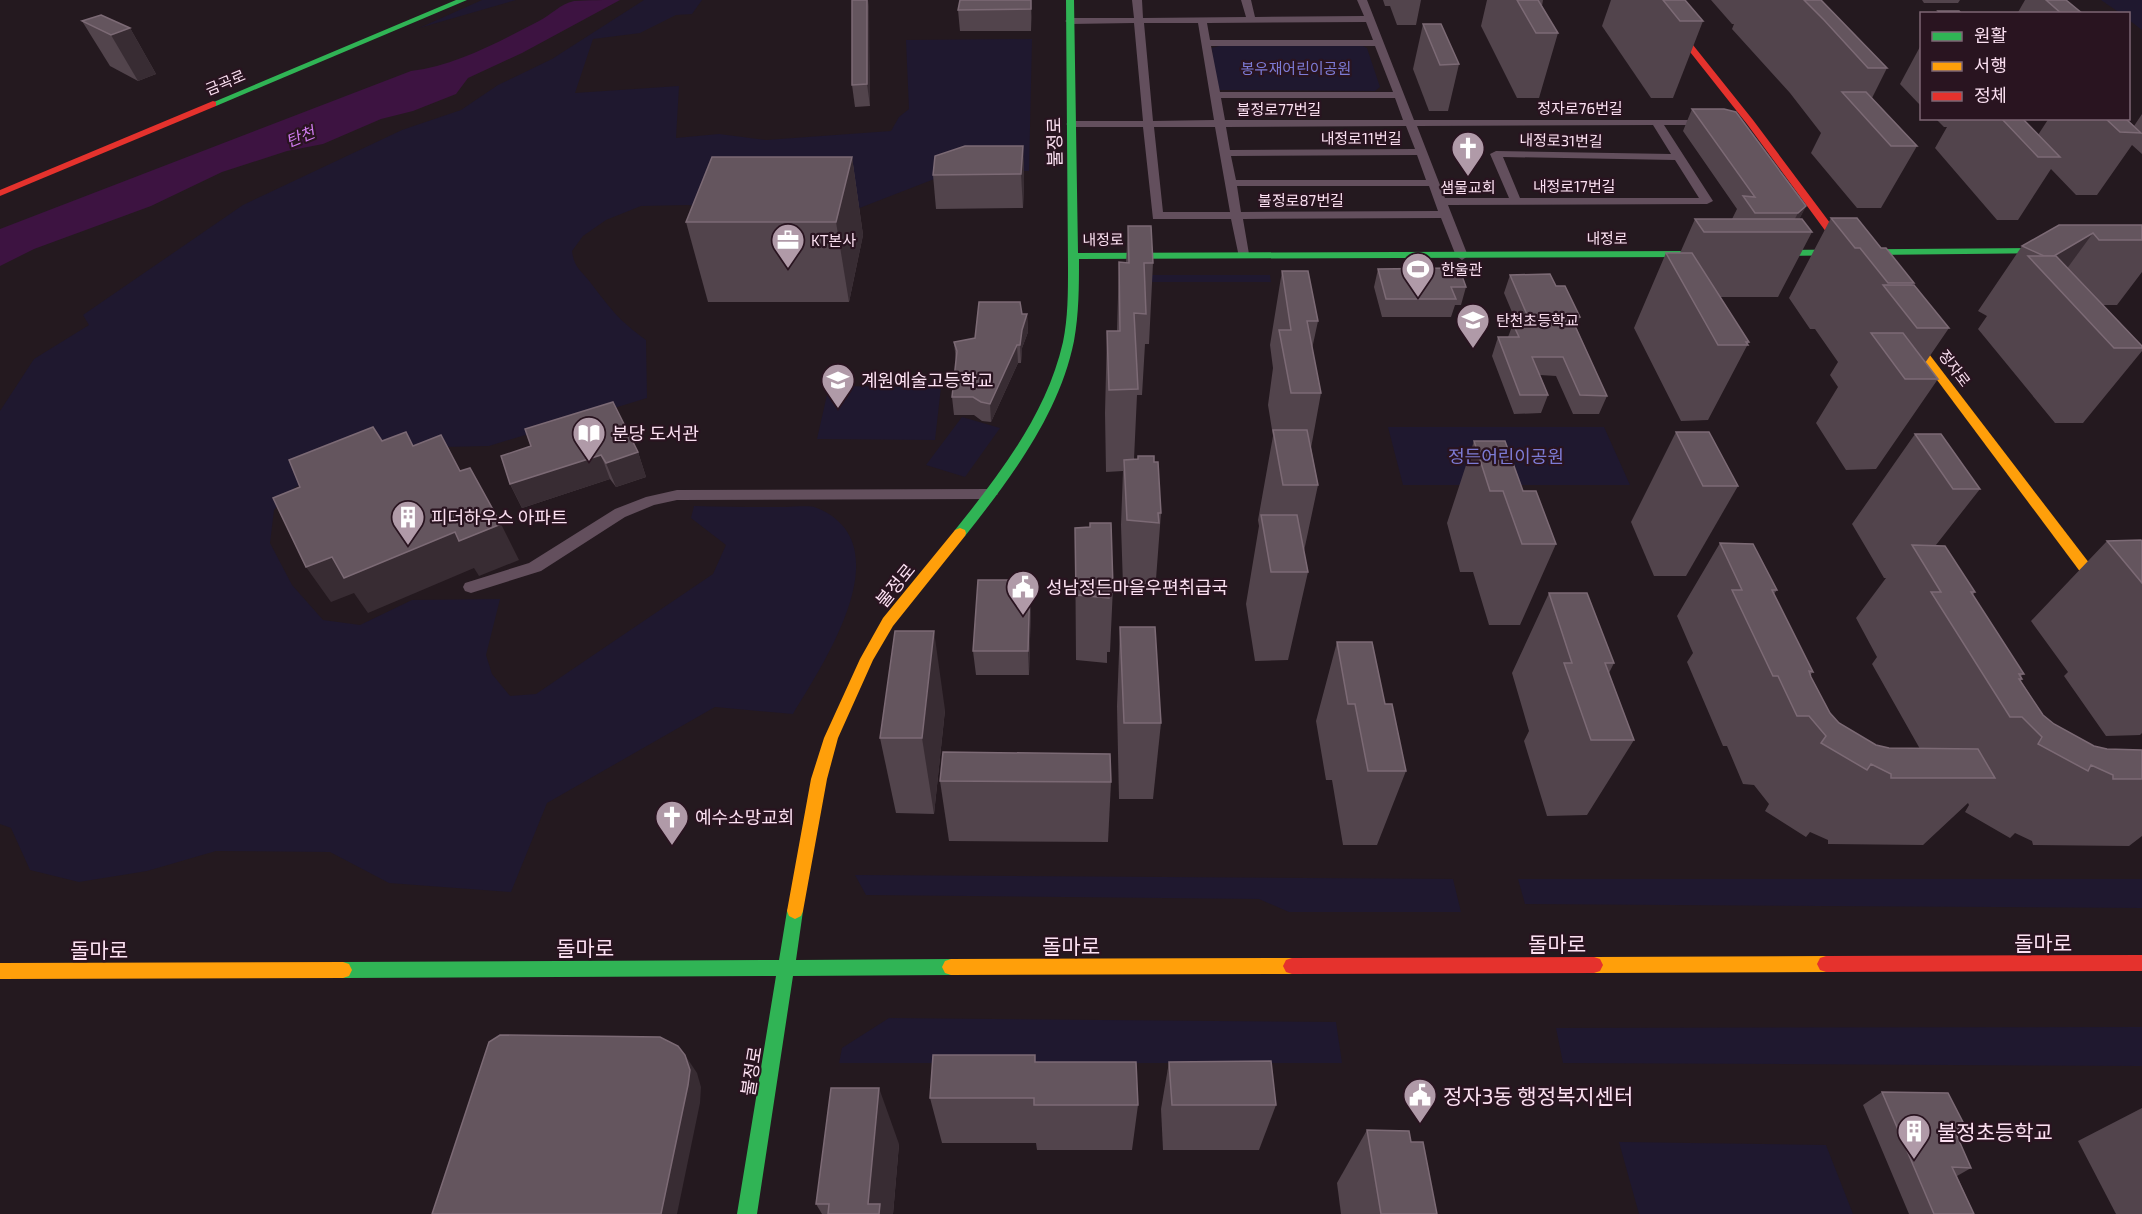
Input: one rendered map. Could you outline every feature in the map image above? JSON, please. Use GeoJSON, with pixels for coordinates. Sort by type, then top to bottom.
{"type":"FeatureCollection","features":[{"type":"Feature","properties":{"kind":"main road","name":"금곡로"},"geometry":{"type":"LineString","coordinates":[[0,193],[463,0]]}},
{"type":"Feature","properties":{"kind":"main road","name":"불정로"},"geometry":{"type":"LineString","coordinates":[[747,1214],[785,967],[819,779],[831,738],[848,699],[888,622],[1016,458],[1049,397],[1064,360],[1070,336],[1073,256],[1070,0]]}},
{"type":"Feature","properties":{"kind":"main road"},"geometry":{"type":"LineString","coordinates":[[1653,0],[1858,267]]}},
{"type":"Feature","properties":{"kind":"main road"},"geometry":{"type":"LineString","coordinates":[[1759,253],[2061,251]]}},
{"type":"Feature","properties":{"kind":"main road","name":"내정로"},"geometry":{"type":"LineString","coordinates":[[1073,256],[1712,254]]}},
{"type":"Feature","properties":{"kind":"main road","name":"정자로"},"geometry":{"type":"LineString","coordinates":[[1898,320],[2107,597]]}},
{"type":"Feature","properties":{"kind":"main road","name":"돌마로"},"geometry":{"type":"LineString","coordinates":[[0,971],[2142,963]]}},
{"type":"Feature","properties":{"kind":"street"},"geometry":{"type":"LineString","coordinates":[[1137,0],[1148,124]]}},
{"type":"Feature","properties":{"kind":"street"},"geometry":{"type":"LineString","coordinates":[[1246,0],[1251,20]]}},
{"type":"Feature","properties":{"kind":"street"},"geometry":{"type":"LineString","coordinates":[[1362,0],[1462,256]]}},
{"type":"Feature","properties":{"kind":"street"},"geometry":{"type":"LineString","coordinates":[[1070,21],[1369,19]]}},
{"type":"Feature","properties":{"kind":"street"},"geometry":{"type":"LineString","coordinates":[[1202,20],[1243,254]]}},
{"type":"Feature","properties":{"kind":"street"},"geometry":{"type":"LineString","coordinates":[[1206,43],[1379,43]]}},
{"type":"Feature","properties":{"kind":"street"},"geometry":{"type":"LineString","coordinates":[[1215,95],[1399,95]]}},
{"type":"Feature","properties":{"kind":"street"},"geometry":{"type":"LineString","coordinates":[[1656,122],[1678,157]]}},
{"type":"Feature","properties":{"kind":"street","name":"정자로76번길"},"geometry":{"type":"LineString","coordinates":[[1410,123],[1717,122]]}},
{"type":"Feature","properties":{"kind":"street","name":"불정로77번길"},"geometry":{"type":"LineString","coordinates":[[1071,124],[1410,123]]}},
{"type":"Feature","properties":{"kind":"street","name":"불정로87번길"},"geometry":{"type":"LineString","coordinates":[[1148,124],[1157,216],[1443,208]]}},
{"type":"Feature","properties":{"kind":"street","name":"내정로11번길"},"geometry":{"type":"LineString","coordinates":[[1225,153],[1421,152]]}},
{"type":"Feature","properties":{"kind":"street","name":"내정로31번길"},"geometry":{"type":"LineString","coordinates":[[1516,202],[1496,154],[1678,157]]}},
{"type":"Feature","properties":{"kind":"street","name":"내정로17번길"},"geometry":{"type":"LineString","coordinates":[[1443,208],[1516,202],[1707,201],[1678,157]]}},
{"type":"Feature","properties":{"kind":"street"},"geometry":{"type":"LineString","coordinates":[[1231,183],[1433,183]]}},
{"type":"Feature","properties":{"kind":"street"},"geometry":{"type":"LineString","coordinates":[[471,587],[535,567],[595,533],[620,513],[651,501],[677,495],[990,494]]}},
{"type":"Feature","properties":{"kind":"green space"},"geometry":{"type":"Polygon","coordinates":[[[482,0],[516,0],[419,28],[482,0]]]}},
{"type":"Feature","properties":{"kind":"green space"},"geometry":{"type":"Polygon","coordinates":[[[644,0],[702,0],[692,14],[676,15],[640,33],[593,39],[575,93],[679,86],[676,138],[719,134],[766,140],[891,131],[899,117],[909,109],[906,40],[1032,39],[1029,171],[955,171],[857,209],[728,210],[688,205],[641,206],[606,220],[583,236],[572,251],[573,257],[578,268],[615,314],[646,340],[647,398],[489,446],[397,448],[333,468],[294,488],[274,510],[270,543],[292,585],[323,620],[360,625],[412,600],[500,599],[486,655],[492,674],[510,696],[536,694],[713,574],[726,545],[691,518],[694,506],[806,506],[817,508],[842,525],[854,548],[856,576],[849,606],[837,636],[793,714],[715,707],[547,803],[511,892],[389,883],[330,852],[216,851],[147,871],[79,882],[30,870],[11,828],[0,824],[0,411],[34,359],[89,325],[83,315],[243,205],[402,130],[461,110],[498,85],[552,59],[644,0]]]}},
{"type":"Feature","properties":{"kind":"green space"},"geometry":{"type":"Polygon","coordinates":[[[2101,0],[2142,0],[2142,30],[2130,21],[2130,12],[2119,12],[2101,0]]]}},
{"type":"Feature","properties":{"kind":"green space","name":"봉우재어린이공원"},"geometry":{"type":"Polygon","coordinates":[[[1361,45],[1367,48],[1380,87],[1375,91],[1214,90],[1212,48],[1219,46],[1361,45]]]}},
{"type":"Feature","properties":{"kind":"green space"},"geometry":{"type":"Polygon","coordinates":[[[1146,275],[1270,275],[1271,282],[1146,282],[1146,275]]]}},
{"type":"Feature","properties":{"kind":"green space"},"geometry":{"type":"Polygon","coordinates":[[[829,386],[941,387],[935,440],[817,439],[829,386]]]}},
{"type":"Feature","properties":{"kind":"green space"},"geometry":{"type":"Polygon","coordinates":[[[962,417],[1000,428],[965,477],[926,465],[962,417]]]}},
{"type":"Feature","properties":{"kind":"green space","name":"정든어린이공원"},"geometry":{"type":"Polygon","coordinates":[[[1388,427],[1604,427],[1630,485],[1403,485],[1388,427]]]}},
{"type":"Feature","properties":{"kind":"green space"},"geometry":{"type":"Polygon","coordinates":[[[855,875],[1453,879],[1461,912],[1289,912],[1259,899],[866,895],[855,875]]]}},
{"type":"Feature","properties":{"kind":"green space"},"geometry":{"type":"Polygon","coordinates":[[[1518,879],[2142,879],[2142,908],[1525,904],[1518,879]]]}},
{"type":"Feature","properties":{"kind":"green space"},"geometry":{"type":"Polygon","coordinates":[[[889,1018],[1336,1022],[1342,1063],[839,1063],[842,1048],[889,1018]]]}},
{"type":"Feature","properties":{"kind":"green space"},"geometry":{"type":"Polygon","coordinates":[[[2142,1027],[2142,1066],[1563,1063],[1556,1028],[2142,1027]]]}},
{"type":"Feature","properties":{"kind":"green space"},"geometry":{"type":"Polygon","coordinates":[[[1619,1142],[1826,1145],[1853,1214],[1639,1214],[1619,1142]]]}},
{"type":"Feature","properties":{"kind":"water","name":"탄천"},"geometry":{"type":"Polygon","coordinates":[[[620,0],[522,53],[468,78],[456,94],[413,111],[381,119],[323,144],[287,151],[222,172],[151,206],[34,249],[0,266],[0,229],[411,71],[461,58],[524,29],[569,2],[620,0]]]}},
{"type":"Feature","properties":{"kind":"building"},"geometry":{"type":"Polygon","coordinates":[[[852,0],[867,0],[867,84],[852,85],[852,0]]]}},
{"type":"Feature","properties":{"kind":"building"},"geometry":{"type":"Polygon","coordinates":[[[960,0],[1031,0],[1031,9],[958,10],[960,0]]]}},
{"type":"Feature","properties":{"kind":"building"},"geometry":{"type":"Polygon","coordinates":[[[1517,0],[1538,0],[1558,33],[1536,33],[1517,0]]]}},
{"type":"Feature","properties":{"kind":"building"},"geometry":{"type":"Polygon","coordinates":[[[1663,0],[1685,0],[1703,21],[1680,21],[1663,0]]]}},
{"type":"Feature","properties":{"kind":"building"},"geometry":{"type":"Polygon","coordinates":[[[1804,0],[1821,0],[1887,68],[1868,68],[1804,0]]]}},
{"type":"Feature","properties":{"kind":"building"},"geometry":{"type":"Polygon","coordinates":[[[2046,0],[2066,0],[2081,12],[2060,12],[2046,0]]]}},
{"type":"Feature","properties":{"kind":"building"},"geometry":{"type":"Polygon","coordinates":[[[101,15],[130,28],[111,35],[82,21],[101,15]]]}},
{"type":"Feature","properties":{"kind":"building"},"geometry":{"type":"Polygon","coordinates":[[[1423,24],[1441,24],[1459,64],[1440,65],[1423,24]]]}},
{"type":"Feature","properties":{"kind":"building"},"geometry":{"type":"Polygon","coordinates":[[[1842,92],[1866,92],[1917,146],[1891,146],[1842,92]]]}},
{"type":"Feature","properties":{"kind":"building"},"geometry":{"type":"Polygon","coordinates":[[[1692,109],[1724,109],[1736,112],[1806,206],[1798,213],[1755,213],[1743,196],[1755,197],[1692,109]]]}},
{"type":"Feature","properties":{"kind":"building"},"geometry":{"type":"Polygon","coordinates":[[[2003,120],[2024,120],[2060,157],[2038,157],[2003,120]]]}},
{"type":"Feature","properties":{"kind":"building"},"geometry":{"type":"Polygon","coordinates":[[[2107,120],[2127,120],[2141,133],[2120,132],[2107,120]]]}},
{"type":"Feature","properties":{"kind":"building"},"geometry":{"type":"Polygon","coordinates":[[[965,146],[1023,146],[1021,174],[933,175],[935,156],[965,146]]]}},
{"type":"Feature","properties":{"kind":"building"},"geometry":{"type":"Polygon","coordinates":[[[712,157],[852,157],[836,222],[686,222],[712,157]]]}},
{"type":"Feature","properties":{"kind":"building"},"geometry":{"type":"Polygon","coordinates":[[[1831,218],[1857,218],[1881,248],[1886,248],[1914,283],[1888,283],[1860,248],[1855,248],[1831,218]]]}},
{"type":"Feature","properties":{"kind":"building"},"geometry":{"type":"Polygon","coordinates":[[[1695,219],[1802,219],[1812,232],[1704,232],[1695,219]]]}},
{"type":"Feature","properties":{"kind":"building"},"geometry":{"type":"Polygon","coordinates":[[[2059,225],[2142,225],[2142,240],[2099,240],[2093,233],[2054,256],[2044,256],[2022,246],[2059,225]]]}},
{"type":"Feature","properties":{"kind":"building"},"geometry":{"type":"Polygon","coordinates":[[[1128,226],[1151,226],[1153,263],[1144,263],[1146,314],[1134,313],[1138,389],[1109,390],[1107,331],[1120,331],[1119,262],[1129,263],[1128,226]]]}},
{"type":"Feature","properties":{"kind":"building"},"geometry":{"type":"Polygon","coordinates":[[[1666,253],[1692,253],[1749,342],[1746,342],[1748,345],[1718,345],[1666,253]]]}},
{"type":"Feature","properties":{"kind":"building"},"geometry":{"type":"Polygon","coordinates":[[[2028,256],[2056,256],[2142,348],[2114,348],[2028,256]]]}},
{"type":"Feature","properties":{"kind":"building"},"geometry":{"type":"Polygon","coordinates":[[[1451,268],[1452,273],[1461,273],[1466,287],[1451,287],[1456,299],[1386,299],[1378,269],[1451,268]]]}},
{"type":"Feature","properties":{"kind":"building"},"geometry":{"type":"Polygon","coordinates":[[[1282,271],[1308,271],[1318,321],[1307,321],[1321,393],[1291,393],[1279,330],[1291,330],[1282,271]]]}},
{"type":"Feature","properties":{"kind":"building"},"geometry":{"type":"Polygon","coordinates":[[[1550,274],[1556,286],[1565,286],[1580,317],[1571,317],[1607,396],[1580,395],[1563,357],[1532,357],[1548,395],[1520,395],[1498,337],[1519,337],[1513,324],[1531,324],[1510,275],[1550,274]]]}},
{"type":"Feature","properties":{"kind":"building"},"geometry":{"type":"Polygon","coordinates":[[[1883,285],[1914,285],[1949,328],[1917,328],[1883,285]]]}},
{"type":"Feature","properties":{"kind":"building"},"geometry":{"type":"Polygon","coordinates":[[[979,302],[1020,302],[1022,314],[1027,314],[1020,345],[1017,345],[990,404],[973,397],[952,397],[957,351],[954,342],[975,338],[979,302]]]}},
{"type":"Feature","properties":{"kind":"building"},"geometry":{"type":"Polygon","coordinates":[[[1871,333],[1903,333],[1938,379],[1905,379],[1871,333]]]}},
{"type":"Feature","properties":{"kind":"building"},"geometry":{"type":"Polygon","coordinates":[[[613,402],[638,452],[606,463],[601,455],[510,484],[501,456],[531,446],[525,429],[613,402]]]}},
{"type":"Feature","properties":{"kind":"building","name":"피더하우스 아파트"},"geometry":{"type":"Polygon","coordinates":[[[373,427],[382,441],[406,432],[413,446],[441,435],[460,471],[470,468],[501,524],[459,541],[455,532],[344,578],[332,557],[306,567],[273,498],[300,487],[289,460],[373,427]]]}},
{"type":"Feature","properties":{"kind":"building"},"geometry":{"type":"Polygon","coordinates":[[[1273,430],[1307,430],[1318,485],[1283,485],[1273,430]]]}},
{"type":"Feature","properties":{"kind":"building"},"geometry":{"type":"Polygon","coordinates":[[[1676,432],[1709,432],[1738,486],[1703,486],[1676,432]]]}},
{"type":"Feature","properties":{"kind":"building"},"geometry":{"type":"Polygon","coordinates":[[[1915,434],[1941,434],[1980,489],[1953,489],[1915,434]]]}},
{"type":"Feature","properties":{"kind":"building"},"geometry":{"type":"Polygon","coordinates":[[[1474,441],[1505,441],[1523,491],[1536,491],[1556,544],[1522,544],[1503,491],[1490,491],[1474,441]]]}},
{"type":"Feature","properties":{"kind":"building"},"geometry":{"type":"Polygon","coordinates":[[[1138,456],[1154,456],[1154,462],[1158,462],[1161,513],[1158,513],[1159,523],[1127,520],[1124,460],[1138,459],[1138,456]]]}},
{"type":"Feature","properties":{"kind":"building"},"geometry":{"type":"Polygon","coordinates":[[[1261,515],[1297,515],[1308,572],[1271,572],[1261,515]]]}},
{"type":"Feature","properties":{"kind":"building"},"geometry":{"type":"Polygon","coordinates":[[[1090,523],[1111,523],[1113,587],[1109,588],[1109,598],[1076,595],[1075,528],[1090,527],[1090,523]]]}},
{"type":"Feature","properties":{"kind":"building"},"geometry":{"type":"Polygon","coordinates":[[[2107,541],[2142,541],[2142,583],[2107,541]]]}},
{"type":"Feature","properties":{"kind":"building"},"geometry":{"type":"Polygon","coordinates":[[[1720,543],[1753,544],[1777,590],[1772,590],[1813,672],[1809,671],[1811,677],[1830,713],[1839,723],[1876,745],[1889,748],[1978,749],[1995,778],[1891,778],[1891,774],[1871,764],[1867,770],[1821,743],[1826,736],[1809,716],[1797,716],[1778,676],[1773,676],[1732,590],[1742,590],[1720,543]]]}},
{"type":"Feature","properties":{"kind":"building"},"geometry":{"type":"Polygon","coordinates":[[[1912,545],[1945,546],[1975,592],[1971,592],[2024,674],[2019,674],[2022,679],[2019,679],[2043,715],[2054,724],[2094,746],[2107,749],[2142,750],[2142,779],[2113,779],[2113,775],[2091,765],[2088,771],[2038,744],[2042,737],[2022,717],[2010,717],[1931,592],[1941,592],[1912,545]]]}},
{"type":"Feature","properties":{"kind":"building"},"geometry":{"type":"Polygon","coordinates":[[[978,580],[1030,580],[1028,651],[973,651],[978,580]]]}},
{"type":"Feature","properties":{"kind":"building"},"geometry":{"type":"Polygon","coordinates":[[[1549,593],[1587,593],[1614,663],[1605,663],[1634,740],[1591,740],[1564,663],[1572,663],[1549,593]]]}},
{"type":"Feature","properties":{"kind":"building"},"geometry":{"type":"Polygon","coordinates":[[[1120,627],[1155,627],[1161,723],[1124,723],[1120,627]]]}},
{"type":"Feature","properties":{"kind":"building"},"geometry":{"type":"Polygon","coordinates":[[[895,631],[934,631],[922,738],[880,738],[895,631]]]}},
{"type":"Feature","properties":{"kind":"building"},"geometry":{"type":"Polygon","coordinates":[[[1337,642],[1372,642],[1385,704],[1392,704],[1406,771],[1368,771],[1355,704],[1348,704],[1337,642]]]}},
{"type":"Feature","properties":{"kind":"building"},"geometry":{"type":"Polygon","coordinates":[[[943,752],[1110,754],[1111,782],[940,781],[943,752]]]}},
{"type":"Feature","properties":{"kind":"building"},"geometry":{"type":"Polygon","coordinates":[[[500,1035],[660,1037],[678,1046],[685,1055],[690,1070],[661,1214],[432,1214],[489,1042],[500,1035]]]}},
{"type":"Feature","properties":{"kind":"building"},"geometry":{"type":"Polygon","coordinates":[[[933,1055],[1035,1055],[1035,1062],[1136,1062],[1138,1105],[1034,1105],[1034,1098],[930,1098],[933,1055]]]}},
{"type":"Feature","properties":{"kind":"building"},"geometry":{"type":"Polygon","coordinates":[[[1271,1061],[1276,1105],[1172,1105],[1169,1062],[1271,1061]]]}},
{"type":"Feature","properties":{"kind":"building"},"geometry":{"type":"Polygon","coordinates":[[[831,1088],[879,1088],[868,1204],[880,1204],[879,1214],[828,1214],[829,1204],[816,1204],[831,1088]]]}},
{"type":"Feature","properties":{"kind":"building"},"geometry":{"type":"Polygon","coordinates":[[[1882,1092],[1948,1093],[1967,1130],[1954,1129],[1971,1168],[1952,1167],[1974,1214],[1934,1214],[1882,1092]]]}},
{"type":"Feature","properties":{"kind":"building"},"geometry":{"type":"Polygon","coordinates":[[[1367,1130],[1409,1131],[1411,1142],[1423,1142],[1437,1214],[1381,1214],[1367,1130]]]}},
{"type":"Feature","properties":{"kind":"traffic: fast"},"geometry":{"type":"LineString","coordinates":[[213,104],[463,0]]}},
{"type":"Feature","properties":{"kind":"traffic: fast"},"geometry":{"type":"LineString","coordinates":[[960,533],[1006,472],[1034,427],[1056,381],[1068,341],[1073,305],[1074,268],[1070,0]]}},
{"type":"Feature","properties":{"kind":"traffic: fast"},"geometry":{"type":"LineString","coordinates":[[1770,253],[2049,251]]}},
{"type":"Feature","properties":{"kind":"traffic: fast"},"geometry":{"type":"LineString","coordinates":[[1073,256],[1695,254]]}},
{"type":"Feature","properties":{"kind":"traffic: fast"},"geometry":{"type":"LineString","coordinates":[[747,1214],[795,911]]}},
{"type":"Feature","properties":{"kind":"traffic: fast"},"geometry":{"type":"LineString","coordinates":[[343,970],[951,967]]}},
{"type":"Feature","properties":{"kind":"traffic: slow"},"geometry":{"type":"LineString","coordinates":[[1909,335],[2101,589]]}},
{"type":"Feature","properties":{"kind":"traffic: slow"},"geometry":{"type":"LineString","coordinates":[[795,911],[819,779],[831,738],[867,659],[888,622],[960,533]]}},
{"type":"Feature","properties":{"kind":"traffic: slow"},"geometry":{"type":"LineString","coordinates":[[1594,965],[1826,964]]}},
{"type":"Feature","properties":{"kind":"traffic: slow"},"geometry":{"type":"LineString","coordinates":[[951,967],[1292,966]]}},
{"type":"Feature","properties":{"kind":"traffic: slow"},"geometry":{"type":"LineString","coordinates":[[0,971],[343,970]]}},
{"type":"Feature","properties":{"kind":"traffic: jam"},"geometry":{"type":"LineString","coordinates":[[1653,0],[1750,122],[1844,249]]}},
{"type":"Feature","properties":{"kind":"traffic: jam"},"geometry":{"type":"LineString","coordinates":[[0,193],[213,104]]}},
{"type":"Feature","properties":{"kind":"traffic: jam"},"geometry":{"type":"LineString","coordinates":[[1826,964],[2142,963]]}},
{"type":"Feature","properties":{"kind":"traffic: jam"},"geometry":{"type":"LineString","coordinates":[[1292,966],[1594,965]]}},
{"type":"Feature","properties":{"kind":"place","name":"샘물교회"},"geometry":{"type":"Point","coordinates":[1468,177]}},
{"type":"Feature","properties":{"kind":"place","name":"KT본사"},"geometry":{"type":"Point","coordinates":[788,269]}},
{"type":"Feature","properties":{"kind":"place","name":"한울관"},"geometry":{"type":"Point","coordinates":[1418,298]}},
{"type":"Feature","properties":{"kind":"place","name":"탄천초등학교"},"geometry":{"type":"Point","coordinates":[1473,349]}},
{"type":"Feature","properties":{"kind":"place","name":"계원예술고등학교"},"geometry":{"type":"Point","coordinates":[838,409]}},
{"type":"Feature","properties":{"kind":"place","name":"분당 도서관"},"geometry":{"type":"Point","coordinates":[589,462]}},
{"type":"Feature","properties":{"kind":"place","name":"피더하우스 아파트"},"geometry":{"type":"Point","coordinates":[408,546]}},
{"type":"Feature","properties":{"kind":"place","name":"성남정든마을우편취급국"},"geometry":{"type":"Point","coordinates":[1023,616]}},
{"type":"Feature","properties":{"kind":"place","name":"예수소망교회"},"geometry":{"type":"Point","coordinates":[672,846]}},
{"type":"Feature","properties":{"kind":"place","name":"정자3동 행정복지센터"},"geometry":{"type":"Point","coordinates":[1420,1124]}},
{"type":"Feature","properties":{"kind":"place","name":"불정초등학교"},"geometry":{"type":"Point","coordinates":[1914,1160]}}]}
